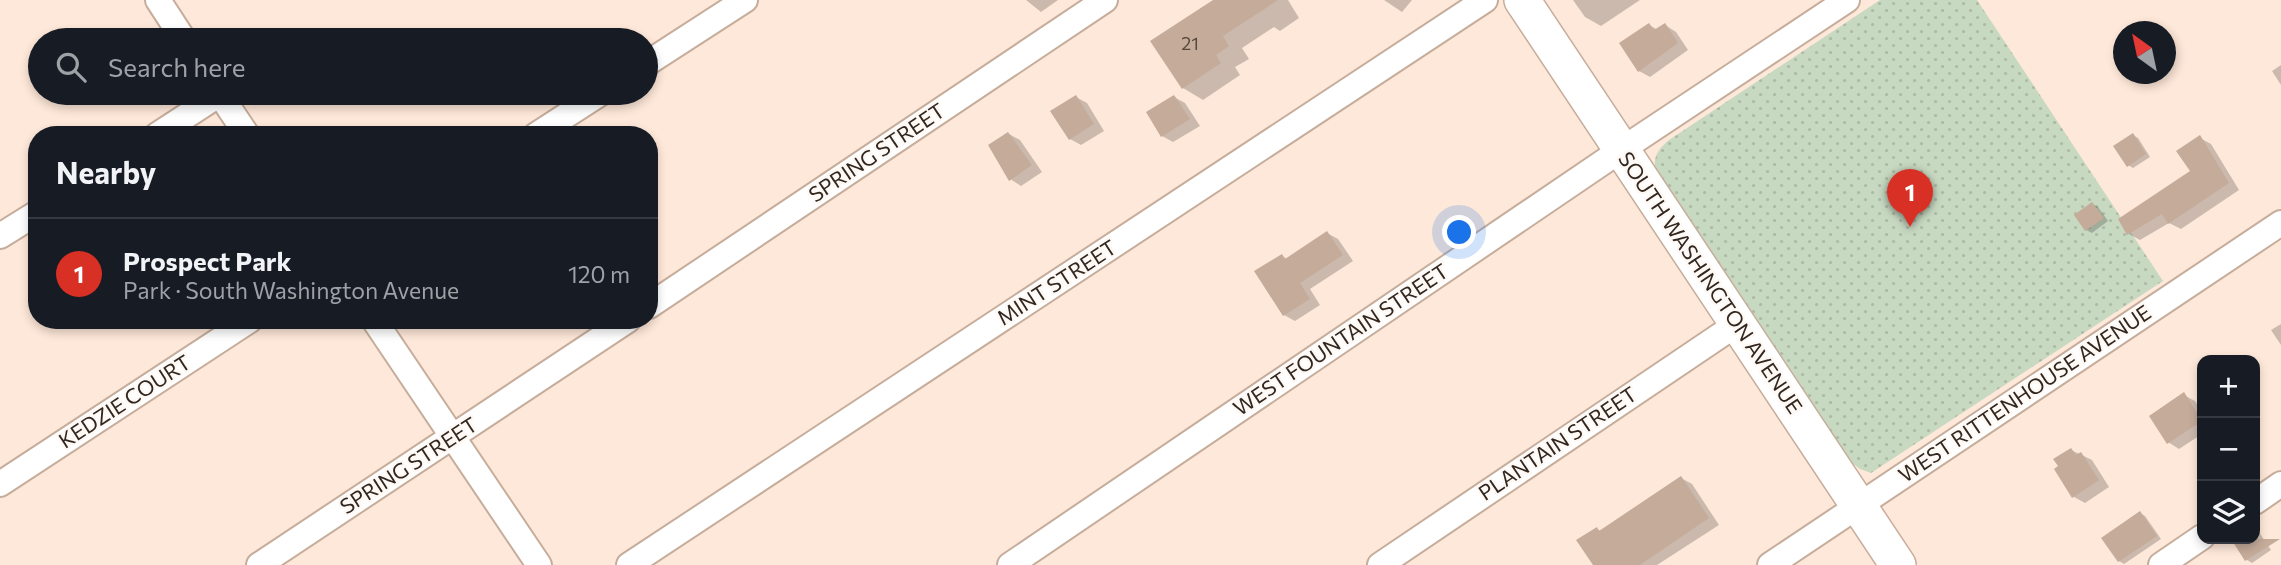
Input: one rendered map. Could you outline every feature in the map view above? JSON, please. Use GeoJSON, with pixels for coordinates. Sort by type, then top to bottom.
{"type":"FeatureCollection","features":[{"type":"Feature","properties":{"kind":"street"},"geometry":{"type":"LineString","coordinates":[[158,0],[176,28]]}},
{"type":"Feature","properties":{"kind":"street"},"geometry":{"type":"LineString","coordinates":[[658,56],[745,0]]}},
{"type":"Feature","properties":{"kind":"street","name":"SPRING STREET"},"geometry":{"type":"LineString","coordinates":[[658,300],[1105,0]]}},
{"type":"Feature","properties":{"kind":"street","name":"MINT STREET"},"geometry":{"type":"LineString","coordinates":[[629,565],[1485,0]]}},
{"type":"Feature","properties":{"kind":"street","name":"SOUTH WASHINGTON AVENUE"},"geometry":{"type":"LineString","coordinates":[[1522,0],[1898,565]]}},
{"type":"Feature","properties":{"kind":"street","name":"WEST FOUNTAIN STREET"},"geometry":{"type":"LineString","coordinates":[[1010,565],[1621,150],[1847,0]]}},
{"type":"Feature","properties":{"kind":"street"},"geometry":{"type":"LineString","coordinates":[[171,126],[202,105]]}},
{"type":"Feature","properties":{"kind":"street"},"geometry":{"type":"LineString","coordinates":[[227,105],[241,126]]}},
{"type":"Feature","properties":{"kind":"street"},"geometry":{"type":"LineString","coordinates":[[550,126],[582,105]]}},
{"type":"Feature","properties":{"kind":"street"},"geometry":{"type":"LineString","coordinates":[[0,236],[28,219]]}},
{"type":"Feature","properties":{"kind":"street","name":"WEST RITTENHOUSE AVENUE"},"geometry":{"type":"LineString","coordinates":[[1770,565],[2281,223]]}},
{"type":"Feature","properties":{"kind":"street","name":"PLANTAIN STREET"},"geometry":{"type":"LineString","coordinates":[[1380,565],[1737,324]]}},
{"type":"Feature","properties":{"kind":"street","name":"KEDZIE COURT"},"geometry":{"type":"LineString","coordinates":[[0,484],[236,329]]}},
{"type":"Feature","properties":{"kind":"street"},"geometry":{"type":"LineString","coordinates":[[380,329],[539,565]]}},
{"type":"Feature","properties":{"kind":"street","name":"SPRING STREET"},"geometry":{"type":"LineString","coordinates":[[259,565],[614,329]]}},
{"type":"Feature","properties":{"kind":"street"},"geometry":{"type":"LineString","coordinates":[[2260,499],[2281,484]]}},
{"type":"Feature","properties":{"kind":"street"},"geometry":{"type":"LineString","coordinates":[[2161,565],[2197,540]]}},
{"type":"Feature","properties":{"kind":"green space"},"geometry":{"type":"Polygon","coordinates":[[[1880,0],[1977,0],[2163,281],[1871,473],[1847,459],[1657,173],[1655,159],[1669,140],[1880,0]]]}},
{"type":"Feature","properties":{"kind":"building"},"geometry":{"type":"Polygon","coordinates":[[[1213,0],[1278,0],[1223,36],[1229,46],[1216,55],[1221,63],[1182,89],[1150,41],[1213,0]]]}},
{"type":"Feature","properties":{"kind":"building"},"geometry":{"type":"Polygon","coordinates":[[[1649,23],[1654,30],[1665,23],[1678,43],[1638,72],[1619,43],[1649,23]]]}},
{"type":"Feature","properties":{"kind":"building"},"geometry":{"type":"Polygon","coordinates":[[[1076,95],[1094,124],[1069,140],[1050,111],[1076,95]]]}},
{"type":"Feature","properties":{"kind":"building"},"geometry":{"type":"Polygon","coordinates":[[[1174,95],[1190,119],[1161,137],[1146,112],[1174,95]]]}},
{"type":"Feature","properties":{"kind":"building"},"geometry":{"type":"Polygon","coordinates":[[[1008,132],[1032,165],[1009,181],[988,145],[1008,132]]]}},
{"type":"Feature","properties":{"kind":"building"},"geometry":{"type":"Polygon","coordinates":[[[2133,133],[2146,154],[2127,167],[2113,146],[2133,133]]]}},
{"type":"Feature","properties":{"kind":"building"},"geometry":{"type":"Polygon","coordinates":[[[2200,135],[2229,183],[2168,224],[2162,214],[2127,235],[2118,219],[2190,171],[2176,151],[2200,135]]]}},
{"type":"Feature","properties":{"kind":"building"},"geometry":{"type":"Polygon","coordinates":[[[2092,202],[2104,218],[2085,231],[2074,215],[2092,202]]]}},
{"type":"Feature","properties":{"kind":"building"},"geometry":{"type":"Polygon","coordinates":[[[1327,231],[1343,255],[1300,283],[1310,299],[1283,316],[1254,271],[1282,254],[1285,259],[1327,231]]]}},
{"type":"Feature","properties":{"kind":"building"},"geometry":{"type":"Polygon","coordinates":[[[2184,392],[2197,413],[2197,424],[2167,444],[2149,416],[2184,392]]]}},
{"type":"Feature","properties":{"kind":"building"},"geometry":{"type":"Polygon","coordinates":[[[2071,448],[2076,455],[2081,452],[2099,480],[2072,498],[2054,469],[2058,466],[2053,459],[2071,448]]]}},
{"type":"Feature","properties":{"kind":"building"},"geometry":{"type":"Polygon","coordinates":[[[1681,476],[1709,518],[1640,565],[1593,565],[1576,540],[1597,527],[1599,531],[1681,476]]]}},
{"type":"Feature","properties":{"kind":"building"},"geometry":{"type":"Polygon","coordinates":[[[2140,511],[2157,536],[2118,562],[2101,538],[2140,511]]]}},
{"type":"Feature","properties":{"kind":"building"},"geometry":{"type":"Polygon","coordinates":[[[2260,539],[2280,539],[2245,561],[2234,544],[2260,544],[2260,539]]]}},
{"type":"Feature","properties":{"kind":"place","name":"Prospect Park"},"geometry":{"type":"Point","coordinates":[1910,227]}}]}
